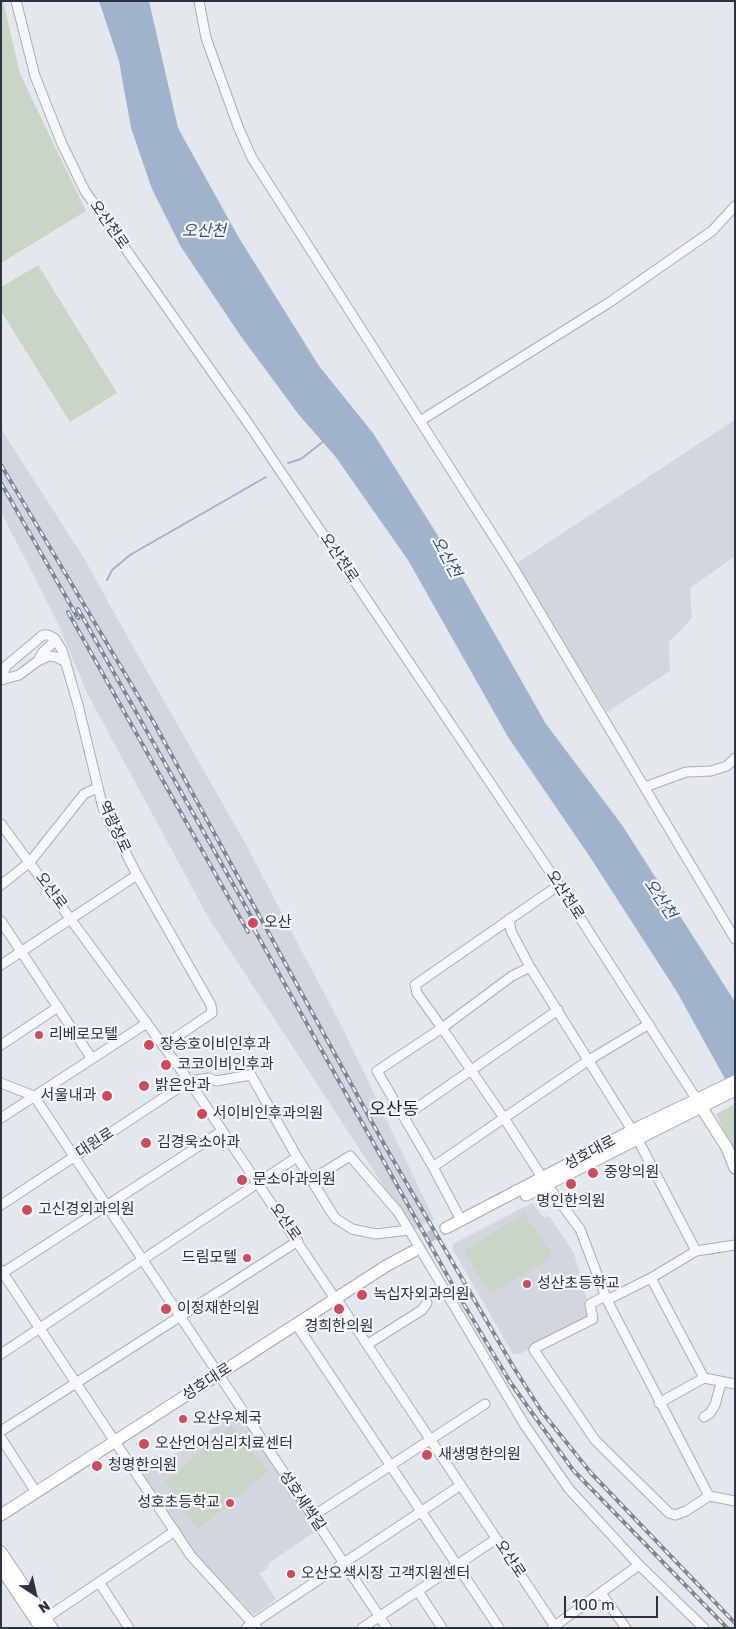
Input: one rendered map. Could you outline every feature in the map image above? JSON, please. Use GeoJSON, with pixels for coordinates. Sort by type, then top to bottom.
{"type":"FeatureCollection","features":[{"type":"Feature","properties":{"kind":"main road","name":"성호대로"},"geometry":{"type":"LineString","coordinates":[[702,1102],[735,1081]]}},
{"type":"Feature","properties":{"kind":"main road","name":"성호대로"},"geometry":{"type":"LineString","coordinates":[[544,1181],[461,1220],[447,1231],[544,1181],[635,1134],[702,1102],[735,1090]]}},
{"type":"Feature","properties":{"kind":"main road","name":"오산천로"},"geometry":{"type":"LineString","coordinates":[[702,1102],[727,1148],[735,1168]]}},
{"type":"Feature","properties":{"kind":"main road","name":"성호대로"},"geometry":{"type":"LineString","coordinates":[[1,1515],[217,1371],[413,1248]]}},
{"type":"Feature","properties":{"kind":"main road","name":"성호대로"},"geometry":{"type":"LineString","coordinates":[[217,1371],[296,1324],[334,1296]]}},
{"type":"Feature","properties":{"kind":"main road","name":"성호대로"},"geometry":{"type":"LineString","coordinates":[[1,1506],[113,1439]]}},
{"type":"Feature","properties":{"kind":"main road"},"geometry":{"type":"LineString","coordinates":[[1,1552],[41,1625]]}},
{"type":"Feature","properties":{"kind":"main road"},"geometry":{"type":"LineString","coordinates":[[1,1568],[41,1625]]}},
{"type":"Feature","properties":{"kind":"street","name":"오산천로"},"geometry":{"type":"LineString","coordinates":[[16,1],[36,76],[62,144],[85,191],[250,426],[559,885],[702,1102]]}},
{"type":"Feature","properties":{"kind":"street"},"geometry":{"type":"LineString","coordinates":[[199,1],[206,38],[239,129],[252,158],[510,562],[735,939]]}},
{"type":"Feature","properties":{"kind":"street"},"geometry":{"type":"LineString","coordinates":[[420,421],[610,302],[712,231],[732,210]]}},
{"type":"Feature","properties":{"kind":"street"},"geometry":{"type":"LineString","coordinates":[[2,679],[6,666],[43,635],[48,635],[56,640],[43,652],[38,660]]}},
{"type":"Feature","properties":{"kind":"street","name":"역광장로"},"geometry":{"type":"LineString","coordinates":[[56,640],[66,662],[103,808],[137,875],[211,1005],[212,1013],[163,1046]]}},
{"type":"Feature","properties":{"kind":"street"},"geometry":{"type":"LineString","coordinates":[[2,679],[19,675],[38,660],[49,656],[66,662]]}},
{"type":"Feature","properties":{"kind":"street"},"geometry":{"type":"LineString","coordinates":[[645,787],[686,772],[711,771],[727,766],[735,758]]}},
{"type":"Feature","properties":{"kind":"street"},"geometry":{"type":"LineString","coordinates":[[1,885],[30,862],[84,794],[97,788]]}},
{"type":"Feature","properties":{"kind":"street","name":"오산로"},"geometry":{"type":"LineString","coordinates":[[1,824],[189,1081],[368,1344],[554,1627]]}},
{"type":"Feature","properties":{"kind":"street"},"geometry":{"type":"LineString","coordinates":[[1,965],[72,920],[137,875]]}},
{"type":"Feature","properties":{"kind":"street"},"geometry":{"type":"LineString","coordinates":[[559,885],[415,985],[417,993],[504,1118],[544,1181],[580,1229],[606,1298],[709,1496]]}},
{"type":"Feature","properties":{"kind":"street"},"geometry":{"type":"LineString","coordinates":[[509,919],[510,932],[635,1134],[696,1251]]}},
{"type":"Feature","properties":{"kind":"street"},"geometry":{"type":"LineString","coordinates":[[1,921],[92,1059]]}},
{"type":"Feature","properties":{"kind":"street"},"geometry":{"type":"LineString","coordinates":[[461,1220],[405,1116],[377,1071],[442,1028],[512,976],[530,967]]}},
{"type":"Feature","properties":{"kind":"street"},"geometry":{"type":"LineString","coordinates":[[1,1045],[58,1007]]}},
{"type":"Feature","properties":{"kind":"street"},"geometry":{"type":"LineString","coordinates":[[405,1116],[558,1010]]}},
{"type":"Feature","properties":{"kind":"street"},"geometry":{"type":"LineString","coordinates":[[1,1118],[147,1024]]}},
{"type":"Feature","properties":{"kind":"street"},"geometry":{"type":"LineString","coordinates":[[433,1167],[590,1060],[649,1024]]}},
{"type":"Feature","properties":{"kind":"street"},"geometry":{"type":"LineString","coordinates":[[189,1081],[209,1078],[216,1081],[251,1075],[297,1158],[335,1218],[352,1229],[376,1234],[408,1230]]}},
{"type":"Feature","properties":{"kind":"street","name":"대원로"},"geometry":{"type":"LineString","coordinates":[[1,1205],[189,1081]]}},
{"type":"Feature","properties":{"kind":"street"},"geometry":{"type":"LineString","coordinates":[[1,1083],[34,1096]]}},
{"type":"Feature","properties":{"kind":"street","name":"성호새싹길"},"geometry":{"type":"LineString","coordinates":[[34,1096],[182,1316],[387,1628]]}},
{"type":"Feature","properties":{"kind":"street"},"geometry":{"type":"LineString","coordinates":[[222,1131],[2,1272],[191,1556],[252,1626],[461,1485]]}},
{"type":"Feature","properties":{"kind":"street"},"geometry":{"type":"LineString","coordinates":[[311,1180],[350,1156],[398,1212],[524,1424],[564,1482],[639,1565],[704,1628]]}},
{"type":"Feature","properties":{"kind":"street"},"geometry":{"type":"LineString","coordinates":[[1,1354],[297,1158]]}},
{"type":"Feature","properties":{"kind":"street"},"geometry":{"type":"LineString","coordinates":[[1,1431],[298,1240]]}},
{"type":"Feature","properties":{"kind":"street"},"geometry":{"type":"LineString","coordinates":[[735,1245],[696,1251],[651,1278],[590,1304],[593,1319],[534,1350],[595,1440],[669,1513],[675,1515],[686,1511],[709,1496],[735,1501]]}},
{"type":"Feature","properties":{"kind":"street"},"geometry":{"type":"LineString","coordinates":[[651,1278],[704,1378]]}},
{"type":"Feature","properties":{"kind":"street"},"geometry":{"type":"LineString","coordinates":[[368,1344],[422,1310],[427,1303]]}},
{"type":"Feature","properties":{"kind":"street"},"geometry":{"type":"LineString","coordinates":[[296,1324],[499,1628]]}},
{"type":"Feature","properties":{"kind":"street"},"geometry":{"type":"LineString","coordinates":[[659,1403],[704,1378],[735,1384]]}},
{"type":"Feature","properties":{"kind":"street"},"geometry":{"type":"LineString","coordinates":[[704,1417],[710,1413],[715,1405],[721,1382]]}},
{"type":"Feature","properties":{"kind":"street"},"geometry":{"type":"LineString","coordinates":[[313,1516],[485,1404]]}},
{"type":"Feature","properties":{"kind":"street"},"geometry":{"type":"LineString","coordinates":[[1,1438],[32,1486]]}},
{"type":"Feature","properties":{"kind":"street"},"geometry":{"type":"LineString","coordinates":[[41,1625],[99,1582],[175,1531]]}},
{"type":"Feature","properties":{"kind":"street"},"geometry":{"type":"LineString","coordinates":[[362,1628],[496,1539]]}},
{"type":"Feature","properties":{"kind":"street"},"geometry":{"type":"LineString","coordinates":[[554,1627],[639,1565]]}},
{"type":"Feature","properties":{"kind":"street"},"geometry":{"type":"LineString","coordinates":[[99,1582],[129,1628]]}},
{"type":"Feature","properties":{"kind":"street"},"geometry":{"type":"LineString","coordinates":[[418,1591],[442,1628]]}},
{"type":"Feature","properties":{"kind":"street"},"geometry":{"type":"LineString","coordinates":[[601,1593],[626,1628]]}},
{"type":"Feature","properties":{"kind":"shaded area"},"geometry":{"type":"Polygon","coordinates":[[[735,420],[735,556],[690,588],[692,618],[669,642],[670,671],[607,712],[514,565],[735,420]]]}},
{"type":"Feature","properties":{"kind":"shaded area"},"geometry":{"type":"Polygon","coordinates":[[[1,429],[84,558],[245,843],[344,1031],[434,1219],[413,1231],[208,917],[87,693],[57,621],[1,512],[1,429]]]}},
{"type":"Feature","properties":{"kind":"shaded area","name":"성산초등학교"},"geometry":{"type":"Polygon","coordinates":[[[532,1203],[544,1218],[549,1216],[574,1253],[591,1314],[522,1353],[513,1354],[453,1250],[453,1244],[532,1203]]]}},
{"type":"Feature","properties":{"kind":"shaded area","name":"성호초등학교"},"geometry":{"type":"Polygon","coordinates":[[[240,1410],[316,1531],[269,1563],[267,1569],[259,1573],[276,1599],[254,1615],[194,1552],[143,1475],[240,1410]]]}},
{"type":"Feature","properties":{"kind":"green space"},"geometry":{"type":"Polygon","coordinates":[[[1,1],[3,1],[20,74],[86,211],[1,263],[1,1]]]}},
{"type":"Feature","properties":{"kind":"green space"},"geometry":{"type":"Polygon","coordinates":[[[38,265],[117,393],[70,422],[1,311],[1,287],[38,265]]]}},
{"type":"Feature","properties":{"kind":"green space"},"geometry":{"type":"Polygon","coordinates":[[[735,1104],[735,1154],[716,1114],[735,1104]]]}},
{"type":"Feature","properties":{"kind":"green space"},"geometry":{"type":"Polygon","coordinates":[[[524,1214],[549,1250],[552,1258],[489,1294],[464,1250],[524,1214]]]}},
{"type":"Feature","properties":{"kind":"green space"},"geometry":{"type":"Polygon","coordinates":[[[231,1426],[268,1471],[197,1530],[165,1481],[231,1426]]]}},
{"type":"Feature","properties":{"kind":"water","name":"오산천"},"geometry":{"type":"Polygon","coordinates":[[[99,1],[149,1],[178,128],[239,238],[319,366],[373,433],[447,550],[546,724],[622,825],[735,1002],[735,1097],[677,992],[590,857],[508,737],[408,560],[335,456],[299,415],[240,335],[181,247],[152,189],[131,128],[119,61],[99,1]]]}},
{"type":"Feature","properties":{"kind":"waterway"},"geometry":{"type":"LineString","coordinates":[[288,463],[301,459],[324,441]]}},
{"type":"Feature","properties":{"kind":"waterway"},"geometry":{"type":"LineString","coordinates":[[107,580],[112,570],[130,555],[266,477]]}},
{"type":"Feature","properties":{"kind":"tunnel"},"geometry":{"type":"LineString","coordinates":[[412,1246],[446,1228]]}},
{"type":"Feature","properties":{"kind":"railway"},"geometry":{"type":"LineString","coordinates":[[1,465],[153,721],[385,1146],[514,1368],[542,1412],[591,1473],[735,1623]]}},
{"type":"Feature","properties":{"kind":"railway"},"geometry":{"type":"LineString","coordinates":[[1,483],[78,618]]}},
{"type":"Feature","properties":{"kind":"railway"},"geometry":{"type":"LineString","coordinates":[[78,609],[256,925]]}},
{"type":"Feature","properties":{"kind":"railway"},"geometry":{"type":"LineString","coordinates":[[68,612],[248,932]]}},
{"type":"Feature","properties":{"kind":"railway"},"geometry":{"type":"LineString","coordinates":[[249,920],[456,1291],[510,1382],[573,1470],[727,1628]]}},
{"type":"Feature","properties":{"kind":"place","name":"오산"},"geometry":{"type":"Point","coordinates":[253,923]}},
{"type":"Feature","properties":{"kind":"place","name":"리베로모텔"},"geometry":{"type":"Point","coordinates":[39,1035]}},
{"type":"Feature","properties":{"kind":"place","name":"장승호이비인후과"},"geometry":{"type":"Point","coordinates":[149,1045]}},
{"type":"Feature","properties":{"kind":"place","name":"코코이비인후과"},"geometry":{"type":"Point","coordinates":[166,1065]}},
{"type":"Feature","properties":{"kind":"place","name":"밝은안과"},"geometry":{"type":"Point","coordinates":[144,1086]}},
{"type":"Feature","properties":{"kind":"place","name":"서울내과"},"geometry":{"type":"Point","coordinates":[107,1096]}},
{"type":"Feature","properties":{"kind":"place","name":"서이비인후과의원"},"geometry":{"type":"Point","coordinates":[202,1114]}},
{"type":"Feature","properties":{"kind":"place","name":"김경욱소아과"},"geometry":{"type":"Point","coordinates":[146,1143]}},
{"type":"Feature","properties":{"kind":"place","name":"중앙의원"},"geometry":{"type":"Point","coordinates":[593,1173]}},
{"type":"Feature","properties":{"kind":"place","name":"문소아과의원"},"geometry":{"type":"Point","coordinates":[242,1180]}},
{"type":"Feature","properties":{"kind":"place","name":"명인한의원"},"geometry":{"type":"Point","coordinates":[571,1184]}},
{"type":"Feature","properties":{"kind":"place","name":"고신경외과의원"},"geometry":{"type":"Point","coordinates":[27,1210]}},
{"type":"Feature","properties":{"kind":"place","name":"드림모텔"},"geometry":{"type":"Point","coordinates":[247,1258]}},
{"type":"Feature","properties":{"kind":"place","name":"성산초등학교"},"geometry":{"type":"Point","coordinates":[527,1284]}},
{"type":"Feature","properties":{"kind":"place","name":"녹십자외과의원"},"geometry":{"type":"Point","coordinates":[362,1295]}},
{"type":"Feature","properties":{"kind":"place","name":"이정재한의원"},"geometry":{"type":"Point","coordinates":[166,1309]}},
{"type":"Feature","properties":{"kind":"place","name":"경희한의원"},"geometry":{"type":"Point","coordinates":[339,1309]}},
{"type":"Feature","properties":{"kind":"place","name":"오산우체국"},"geometry":{"type":"Point","coordinates":[183,1419]}},
{"type":"Feature","properties":{"kind":"place","name":"오산언어심리치료센터"},"geometry":{"type":"Point","coordinates":[144,1444]}},
{"type":"Feature","properties":{"kind":"place","name":"새생명한의원"},"geometry":{"type":"Point","coordinates":[427,1455]}},
{"type":"Feature","properties":{"kind":"place","name":"청명한의원"},"geometry":{"type":"Point","coordinates":[97,1466]}},
{"type":"Feature","properties":{"kind":"place","name":"성호초등학교"},"geometry":{"type":"Point","coordinates":[230,1503]}},
{"type":"Feature","properties":{"kind":"place","name":"오산오색시장 고객지원센터"},"geometry":{"type":"Point","coordinates":[291,1574]}},
{"type":"Feature","properties":{"kind":"district","name":"오산동"},"geometry":{"type":"Point","coordinates":[394,1110]}}]}
